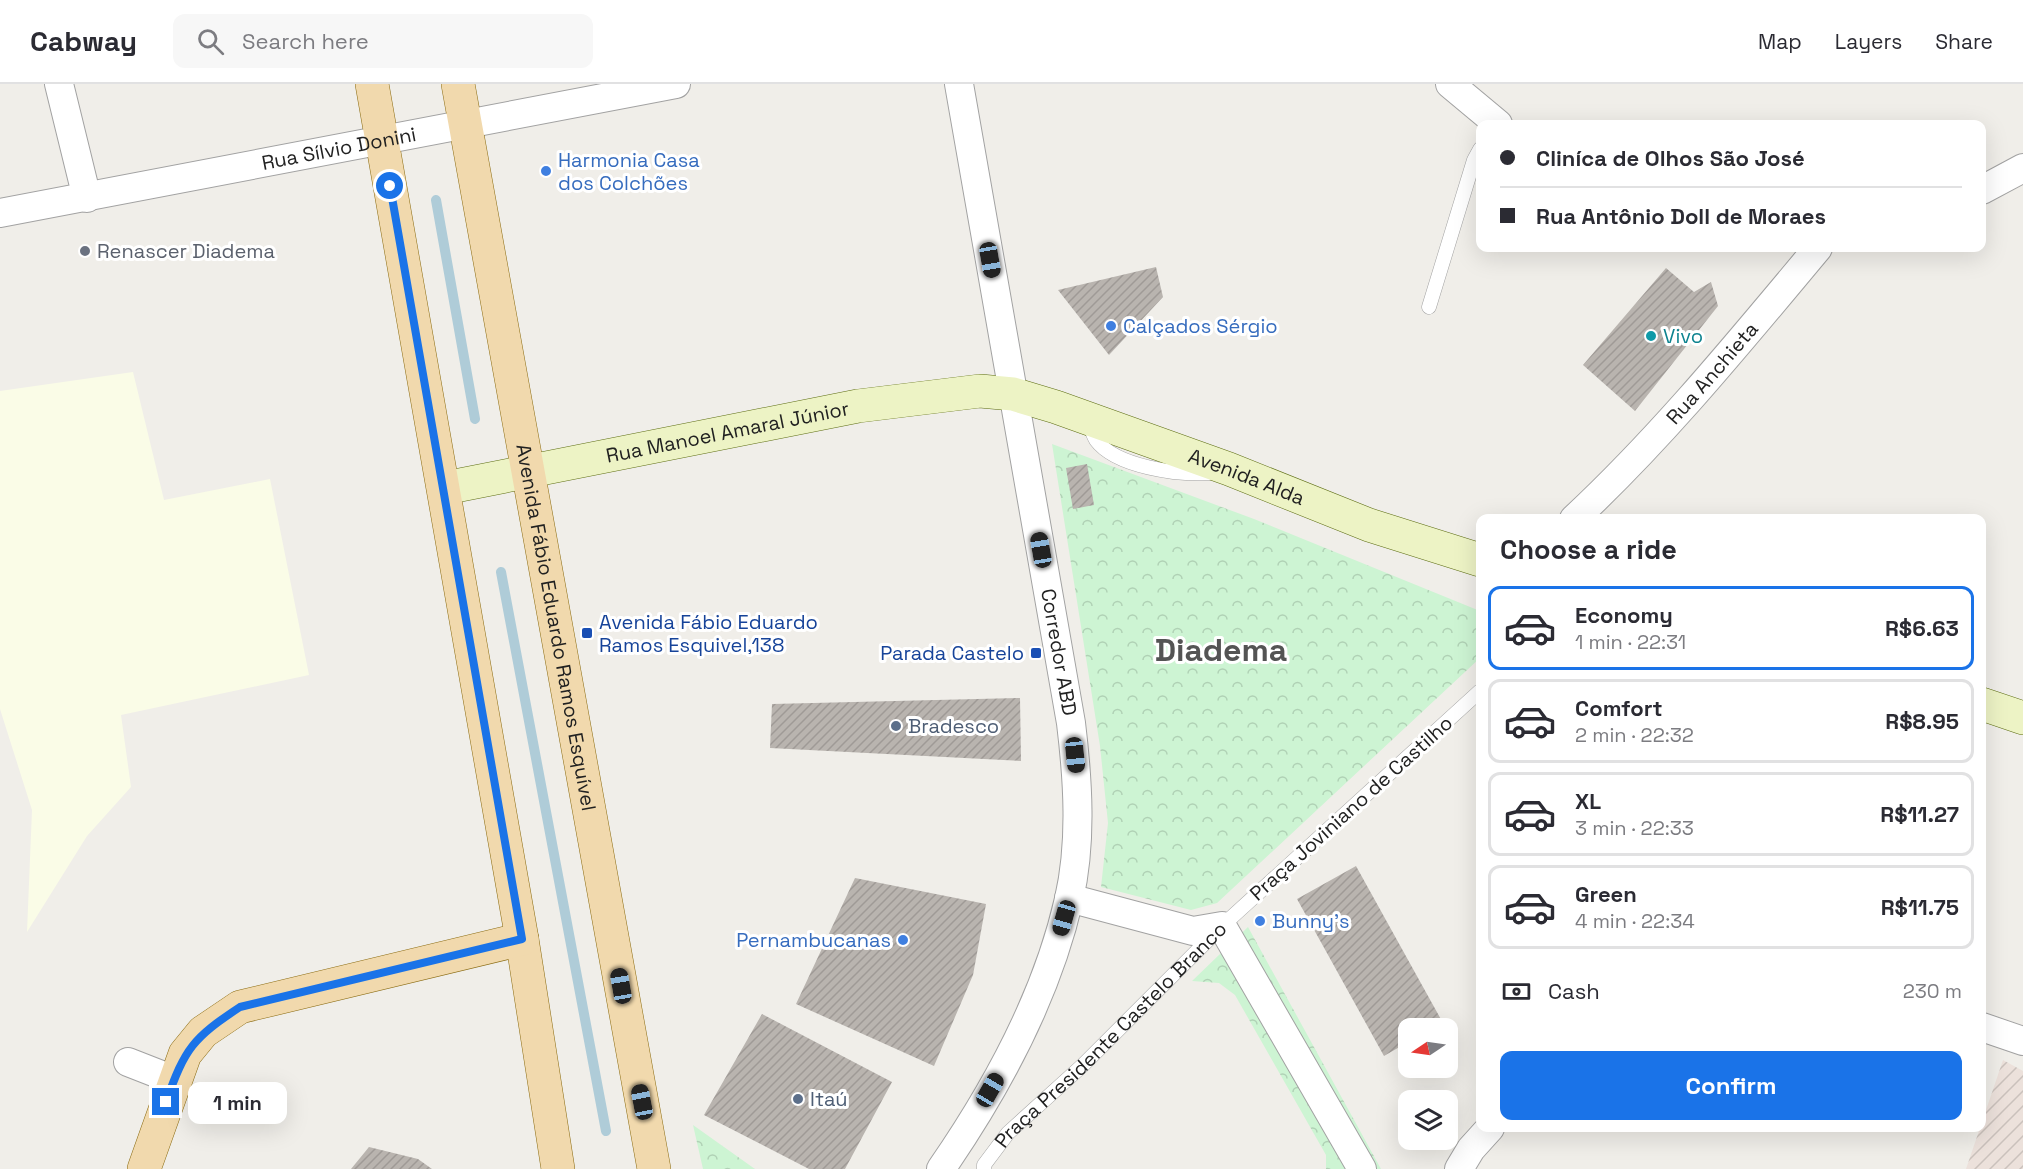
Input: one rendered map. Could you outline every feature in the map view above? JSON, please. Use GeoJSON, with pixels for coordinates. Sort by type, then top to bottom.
{"type":"FeatureCollection","features":[{"type":"Feature","properties":{"kind":"main road"},"geometry":{"type":"LineString","coordinates":[[372,84],[445,488],[522,939],[553,1164]]}},
{"type":"Feature","properties":{"kind":"main road","name":"Avenida Fábio Eduardo Ramos Esquível"},"geometry":{"type":"LineString","coordinates":[[458,84],[654,1169]]}},
{"type":"Feature","properties":{"kind":"main road","name":"Rua Manoel Amaral Júnior"},"geometry":{"type":"LineString","coordinates":[[445,488],[858,406],[970,392],[1013,394]]}},
{"type":"Feature","properties":{"kind":"main road","name":"Avenida Alda"},"geometry":{"type":"LineString","coordinates":[[1013,394],[1229,468],[1370,525],[1476,559]]}},
{"type":"Feature","properties":{"kind":"main road"},"geometry":{"type":"LineString","coordinates":[[1986,705],[2023,718]]}},
{"type":"Feature","properties":{"kind":"main road"},"geometry":{"type":"LineString","coordinates":[[144,1169],[185,1054],[203,1032],[240,1007],[522,939]]}},
{"type":"Feature","properties":{"kind":"street"},"geometry":{"type":"LineString","coordinates":[[59,84],[87,198]]}},
{"type":"Feature","properties":{"kind":"street","name":"Rua Sílvio Donini"},"geometry":{"type":"LineString","coordinates":[[0,213],[467,124],[594,92],[676,84]]}},
{"type":"Feature","properties":{"kind":"street","name":"Corredor ABD"},"geometry":{"type":"LineString","coordinates":[[941,1169],[1000,1074],[1033,1004],[1052,956],[1069,898],[1077,816],[1076,762],[1071,723],[959,84]]}},
{"type":"Feature","properties":{"kind":"street"},"geometry":{"type":"LineString","coordinates":[[1450,84],[1491,120]]}},
{"type":"Feature","properties":{"kind":"street"},"geometry":{"type":"LineString","coordinates":[[1986,188],[2023,168]]}},
{"type":"Feature","properties":{"kind":"street","name":"Rua Anchieta"},"geometry":{"type":"LineString","coordinates":[[1582,514],[1596,506],[1815,252]]}},
{"type":"Feature","properties":{"kind":"street"},"geometry":{"type":"LineString","coordinates":[[1069,898],[1194,931],[1222,926]]}},
{"type":"Feature","properties":{"kind":"street","name":"Praça Presidente Castelo Branco"},"geometry":{"type":"LineString","coordinates":[[1222,926],[1362,1169]]}},
{"type":"Feature","properties":{"kind":"street"},"geometry":{"type":"LineString","coordinates":[[1986,1028],[2023,1041]]}},
{"type":"Feature","properties":{"kind":"street"},"geometry":{"type":"LineString","coordinates":[[128,1062],[174,1080]]}},
{"type":"Feature","properties":{"kind":"street"},"geometry":{"type":"LineString","coordinates":[[1459,1169],[1471,1149],[1486,1132]]}},
{"type":"Feature","properties":{"kind":"lane"},"geometry":{"type":"LineString","coordinates":[[1429,307],[1476,156]]}},
{"type":"Feature","properties":{"kind":"lane","name":"Praça Joviniano de Castilho"},"geometry":{"type":"LineString","coordinates":[[1222,926],[1476,695]]}},
{"type":"Feature","properties":{"kind":"lane","name":"Praça Presidente Castelo Branco"},"geometry":{"type":"LineString","coordinates":[[984,1169],[984,1165],[1008,1133],[1091,1057],[1222,926]]}},
{"type":"Feature","properties":{"kind":"shaded area"},"geometry":{"type":"Polygon","coordinates":[[[133,372],[164,500],[270,479],[309,675],[121,715],[131,787],[87,836],[27,932],[32,810],[0,709],[0,391],[133,372]]]}},
{"type":"Feature","properties":{"kind":"shaded area"},"geometry":{"type":"Polygon","coordinates":[[[2003,1060],[2023,1071],[2023,1169],[1966,1169],[1979,1132],[1986,1132],[1986,1110],[2003,1060]]]}},
{"type":"Feature","properties":{"kind":"green space"},"geometry":{"type":"Polygon","coordinates":[[[1052,444],[1254,519],[1476,609],[1476,662],[1217,903],[1191,910],[1101,887],[1108,823],[1100,746],[1052,444]]]}},
{"type":"Feature","properties":{"kind":"green space"},"geometry":{"type":"Polygon","coordinates":[[[1248,927],[1381,1169],[1326,1169],[1326,1155],[1235,995],[1219,983],[1192,981],[1248,927]]]}},
{"type":"Feature","properties":{"kind":"green space"},"geometry":{"type":"Polygon","coordinates":[[[693,1125],[755,1169],[703,1169],[693,1125]]]}},
{"type":"Feature","properties":{"kind":"building","name":"Calçados Sérgio"},"geometry":{"type":"Polygon","coordinates":[[[1156,267],[1163,297],[1109,355],[1058,290],[1156,267]]]}},
{"type":"Feature","properties":{"kind":"building","name":"Vivo"},"geometry":{"type":"Polygon","coordinates":[[[1666,268],[1694,292],[1711,282],[1718,306],[1635,411],[1583,365],[1666,268]]]}},
{"type":"Feature","properties":{"kind":"building"},"geometry":{"type":"Polygon","coordinates":[[[1087,464],[1094,505],[1073,509],[1066,468],[1087,464]]]}},
{"type":"Feature","properties":{"kind":"building","name":"Bradesco"},"geometry":{"type":"Polygon","coordinates":[[[1020,698],[1021,761],[770,748],[772,704],[1020,698]]]}},
{"type":"Feature","properties":{"kind":"building"},"geometry":{"type":"Polygon","coordinates":[[[1356,866],[1440,1018],[1398,1018],[1398,1048],[1384,1056],[1297,899],[1356,866]]]}},
{"type":"Feature","properties":{"kind":"building","name":"Pernambucanas"},"geometry":{"type":"Polygon","coordinates":[[[855,878],[986,904],[973,975],[934,1066],[796,1004],[855,878]]]}},
{"type":"Feature","properties":{"kind":"building","name":"Itaú"},"geometry":{"type":"Polygon","coordinates":[[[762,1014],[892,1082],[845,1169],[809,1169],[704,1115],[762,1014]]]}},
{"type":"Feature","properties":{"kind":"building"},"geometry":{"type":"Polygon","coordinates":[[[369,1147],[418,1159],[432,1169],[351,1169],[369,1147]]]}},
{"type":"Feature","properties":{"kind":"waterway"},"geometry":{"type":"LineString","coordinates":[[436,200],[475,419]]}},
{"type":"Feature","properties":{"kind":"waterway"},"geometry":{"type":"LineString","coordinates":[[501,572],[606,1131]]}},
{"type":"Feature","properties":{"kind":"place","name":"Harmonia Casa dos Colchões"},"geometry":{"type":"Point","coordinates":[546,171]}},
{"type":"Feature","properties":{"kind":"place","name":"Renascer Diadema"},"geometry":{"type":"Point","coordinates":[85,251]}},
{"type":"Feature","properties":{"kind":"place","name":"Calçados Sérgio"},"geometry":{"type":"Point","coordinates":[1111,326]}},
{"type":"Feature","properties":{"kind":"place","name":"Vivo"},"geometry":{"type":"Point","coordinates":[1651,336]}},
{"type":"Feature","properties":{"kind":"place","name":"Avenida Fábio Eduardo Ramos Esquivel,138"},"geometry":{"type":"Point","coordinates":[587,633]}},
{"type":"Feature","properties":{"kind":"place","name":"Parada Castelo"},"geometry":{"type":"Point","coordinates":[1036,653]}},
{"type":"Feature","properties":{"kind":"place","name":"Bradesco"},"geometry":{"type":"Point","coordinates":[896,726]}},
{"type":"Feature","properties":{"kind":"place","name":"Bunny's"},"geometry":{"type":"Point","coordinates":[1260,921]}},
{"type":"Feature","properties":{"kind":"place","name":"Pernambucanas"},"geometry":{"type":"Point","coordinates":[903,940]}},
{"type":"Feature","properties":{"kind":"place","name":"Itaú"},"geometry":{"type":"Point","coordinates":[798,1099]}},
{"type":"Feature","properties":{"kind":"district","name":"Diadema"},"geometry":{"type":"Point","coordinates":[1221,650]}},
{"type":"Feature","properties":{"kind":"route"},"geometry":{"type":"LineString","coordinates":[[166,1102],[185,1054],[203,1032],[240,1007],[522,939],[445,488],[390,186]]}}]}
